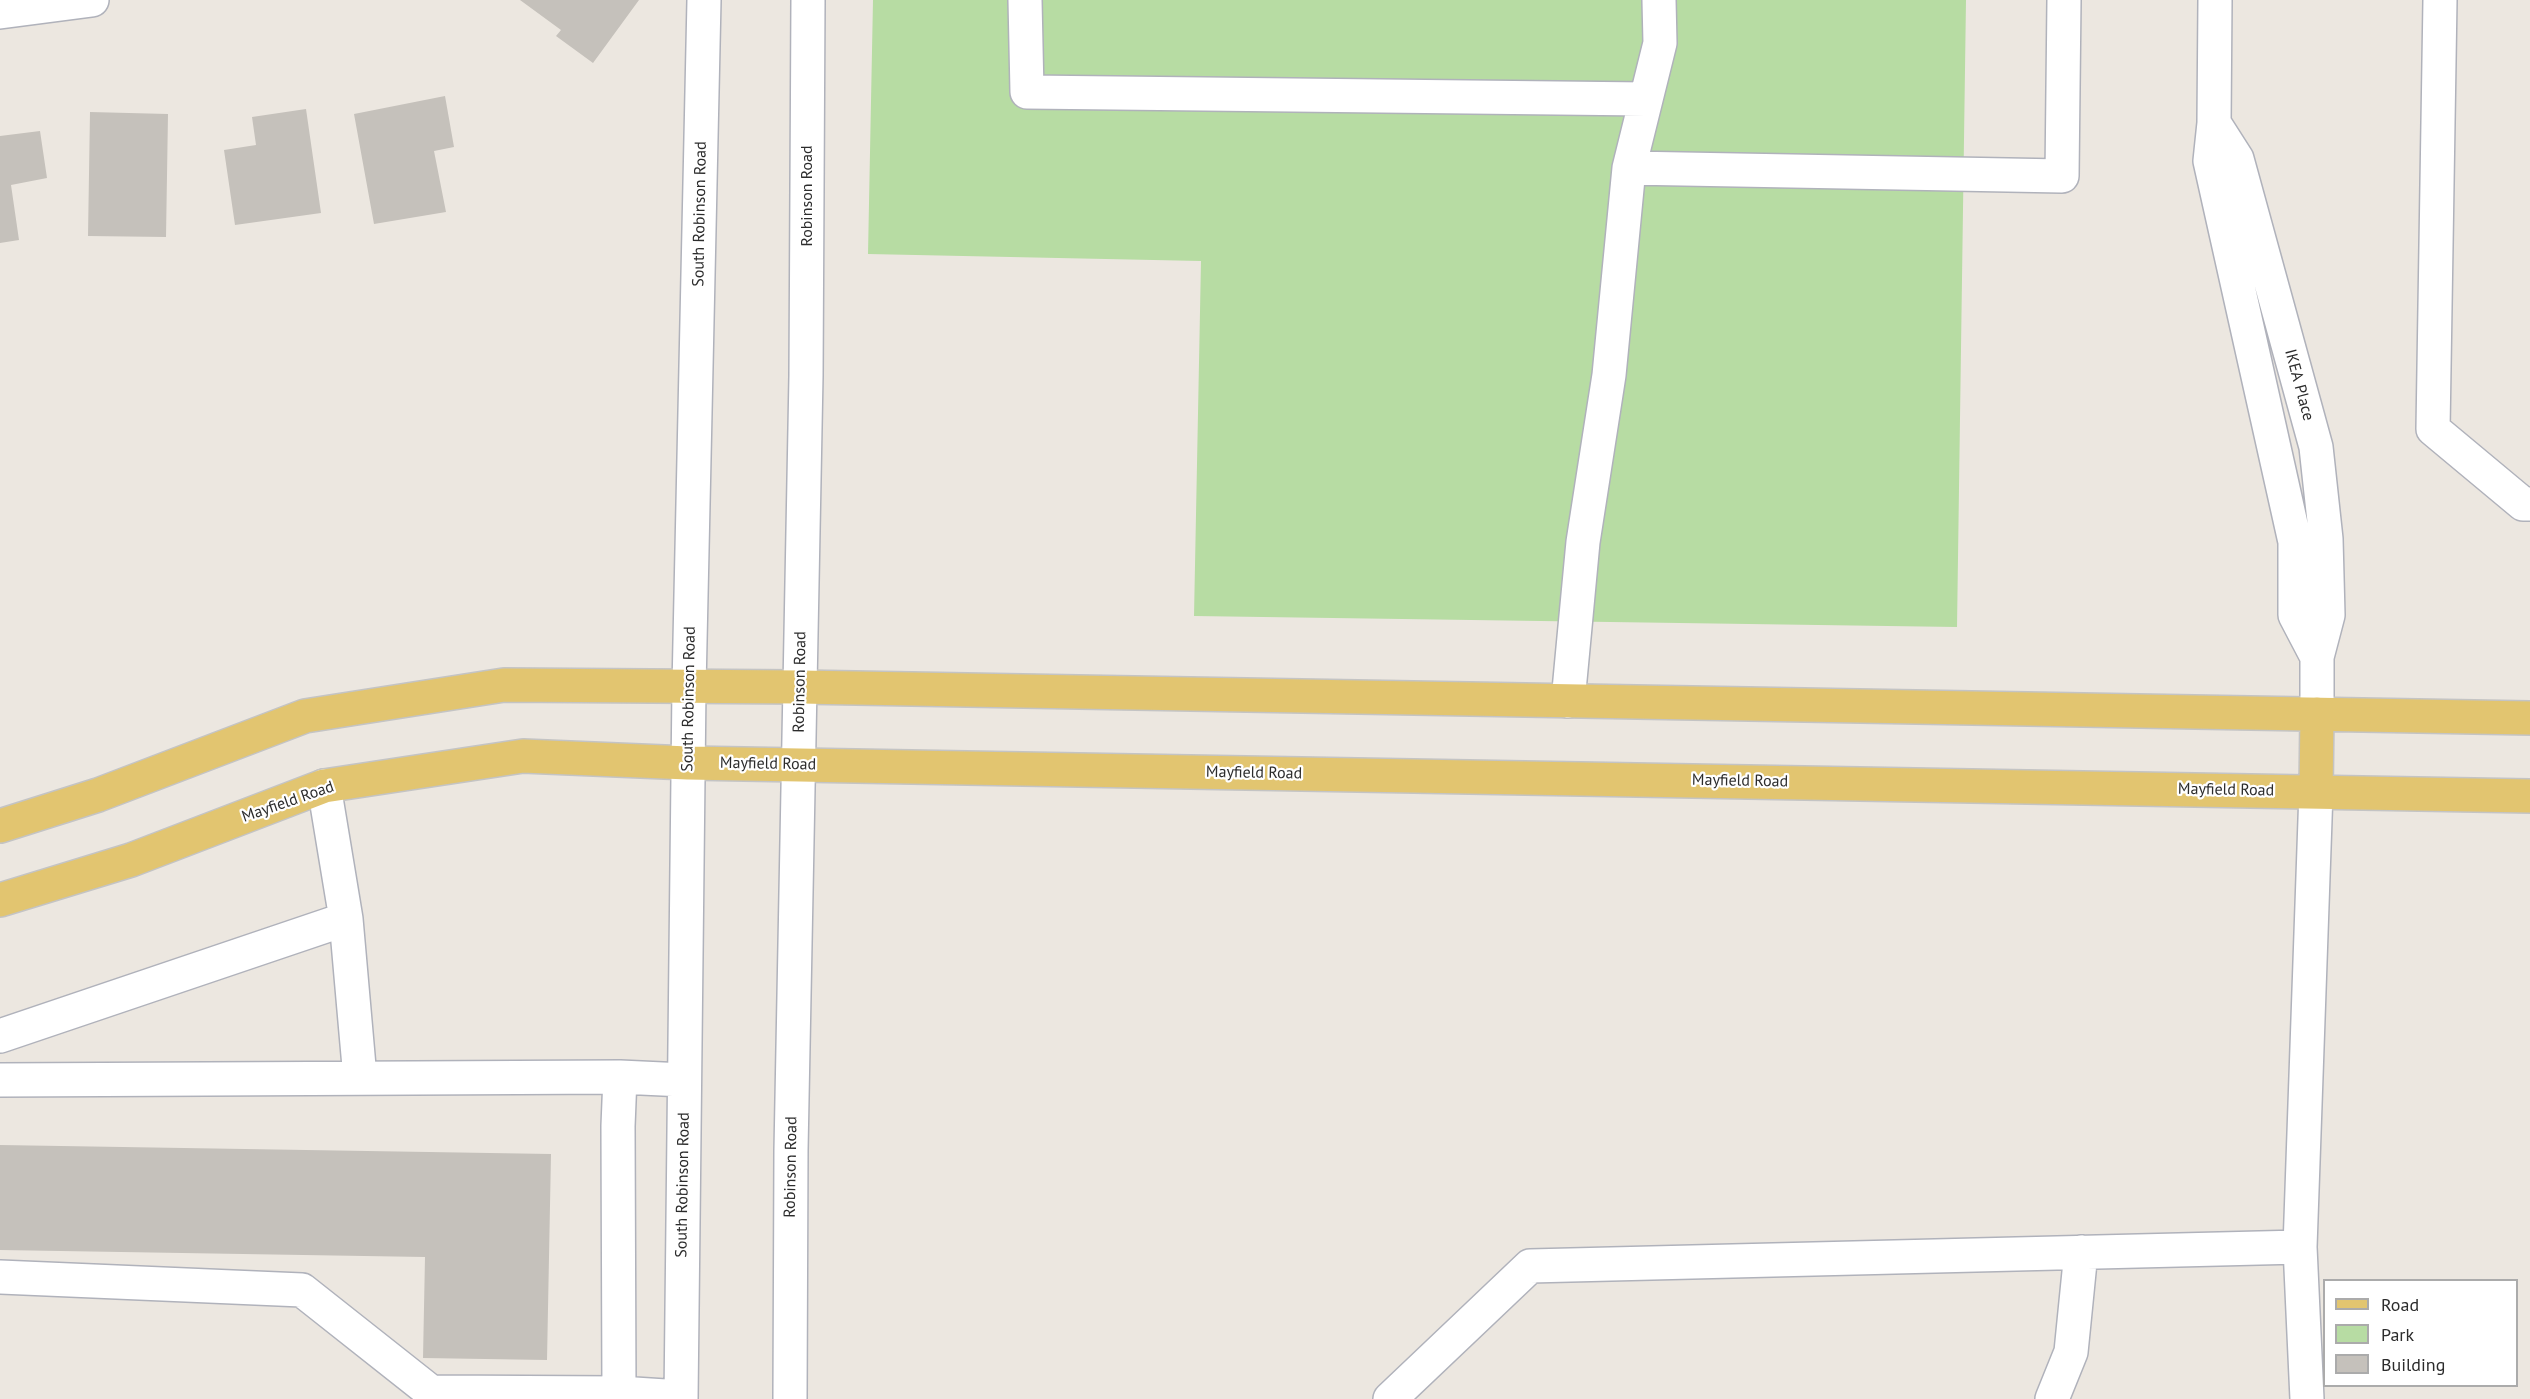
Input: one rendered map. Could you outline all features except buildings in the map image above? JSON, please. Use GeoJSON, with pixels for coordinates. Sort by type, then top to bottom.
{"type":"FeatureCollection","features":[{"type":"Feature","properties":{"kind":"main road"},"geometry":{"type":"LineString","coordinates":[[0,826],[98,795],[305,716],[504,685],[800,687],[2530,718]]}},
{"type":"Feature","properties":{"kind":"main road"},"geometry":{"type":"LineString","coordinates":[[2316,791],[2317,714]]}},
{"type":"Feature","properties":{"kind":"main road","name":"Mayfield Road"},"geometry":{"type":"LineString","coordinates":[[0,900],[131,860],[324,786],[523,756],[688,763],[2530,796]]}},
{"type":"Feature","properties":{"kind":"street"},"geometry":{"type":"LineString","coordinates":[[0,12],[92,0]]}},
{"type":"Feature","properties":{"kind":"street","name":"South Robinson Road"},"geometry":{"type":"LineString","coordinates":[[681,1398],[689,687],[704,0]]}},
{"type":"Feature","properties":{"kind":"street","name":"Robinson Road"},"geometry":{"type":"LineString","coordinates":[[790,1399],[791,1138],[806,376],[808,0]]}},
{"type":"Feature","properties":{"kind":"street"},"geometry":{"type":"LineString","coordinates":[[1025,0],[1027,92],[1646,99]]}},
{"type":"Feature","properties":{"kind":"street"},"geometry":{"type":"LineString","coordinates":[[1568,701],[1582,542],[1609,375],[1629,168],[1660,43],[1659,0]]}},
{"type":"Feature","properties":{"kind":"street"},"geometry":{"type":"LineString","coordinates":[[1629,168],[2062,176],[2064,0]]}},
{"type":"Feature","properties":{"kind":"street","name":"IKEA Place"},"geometry":{"type":"LineString","coordinates":[[2215,0],[2214,123],[2237,159],[2316,447],[2326,539],[2328,615],[2317,657],[2317,714]]}},
{"type":"Feature","properties":{"kind":"street"},"geometry":{"type":"LineString","coordinates":[[2440,0],[2433,429],[2523,504],[2530,504]]}},
{"type":"Feature","properties":{"kind":"street"},"geometry":{"type":"LineString","coordinates":[[324,786],[346,919],[360,1078]]}},
{"type":"Feature","properties":{"kind":"street"},"geometry":{"type":"LineString","coordinates":[[2307,1399],[2300,1247],[2316,791]]}},
{"type":"Feature","properties":{"kind":"street"},"geometry":{"type":"LineString","coordinates":[[0,1036],[346,919]]}},
{"type":"Feature","properties":{"kind":"street"},"geometry":{"type":"LineString","coordinates":[[619,1393],[618,1126],[620,1077]]}},
{"type":"Feature","properties":{"kind":"street"},"geometry":{"type":"LineString","coordinates":[[0,1080],[620,1077],[684,1080]]}},
{"type":"Feature","properties":{"kind":"street"},"geometry":{"type":"LineString","coordinates":[[1390,1399],[1530,1266],[2300,1247]]}},
{"type":"Feature","properties":{"kind":"street"},"geometry":{"type":"LineString","coordinates":[[2052,1399],[2071,1352],[2081,1252]]}},
{"type":"Feature","properties":{"kind":"street"},"geometry":{"type":"LineString","coordinates":[[0,1277],[302,1290],[431,1392],[619,1393],[681,1398]]}},
{"type":"Feature","properties":{"kind":"green space"},"geometry":{"type":"Polygon","coordinates":[[[873,0],[1966,0],[1957,627],[1194,616],[1201,261],[868,254],[873,0]]]}}]}
